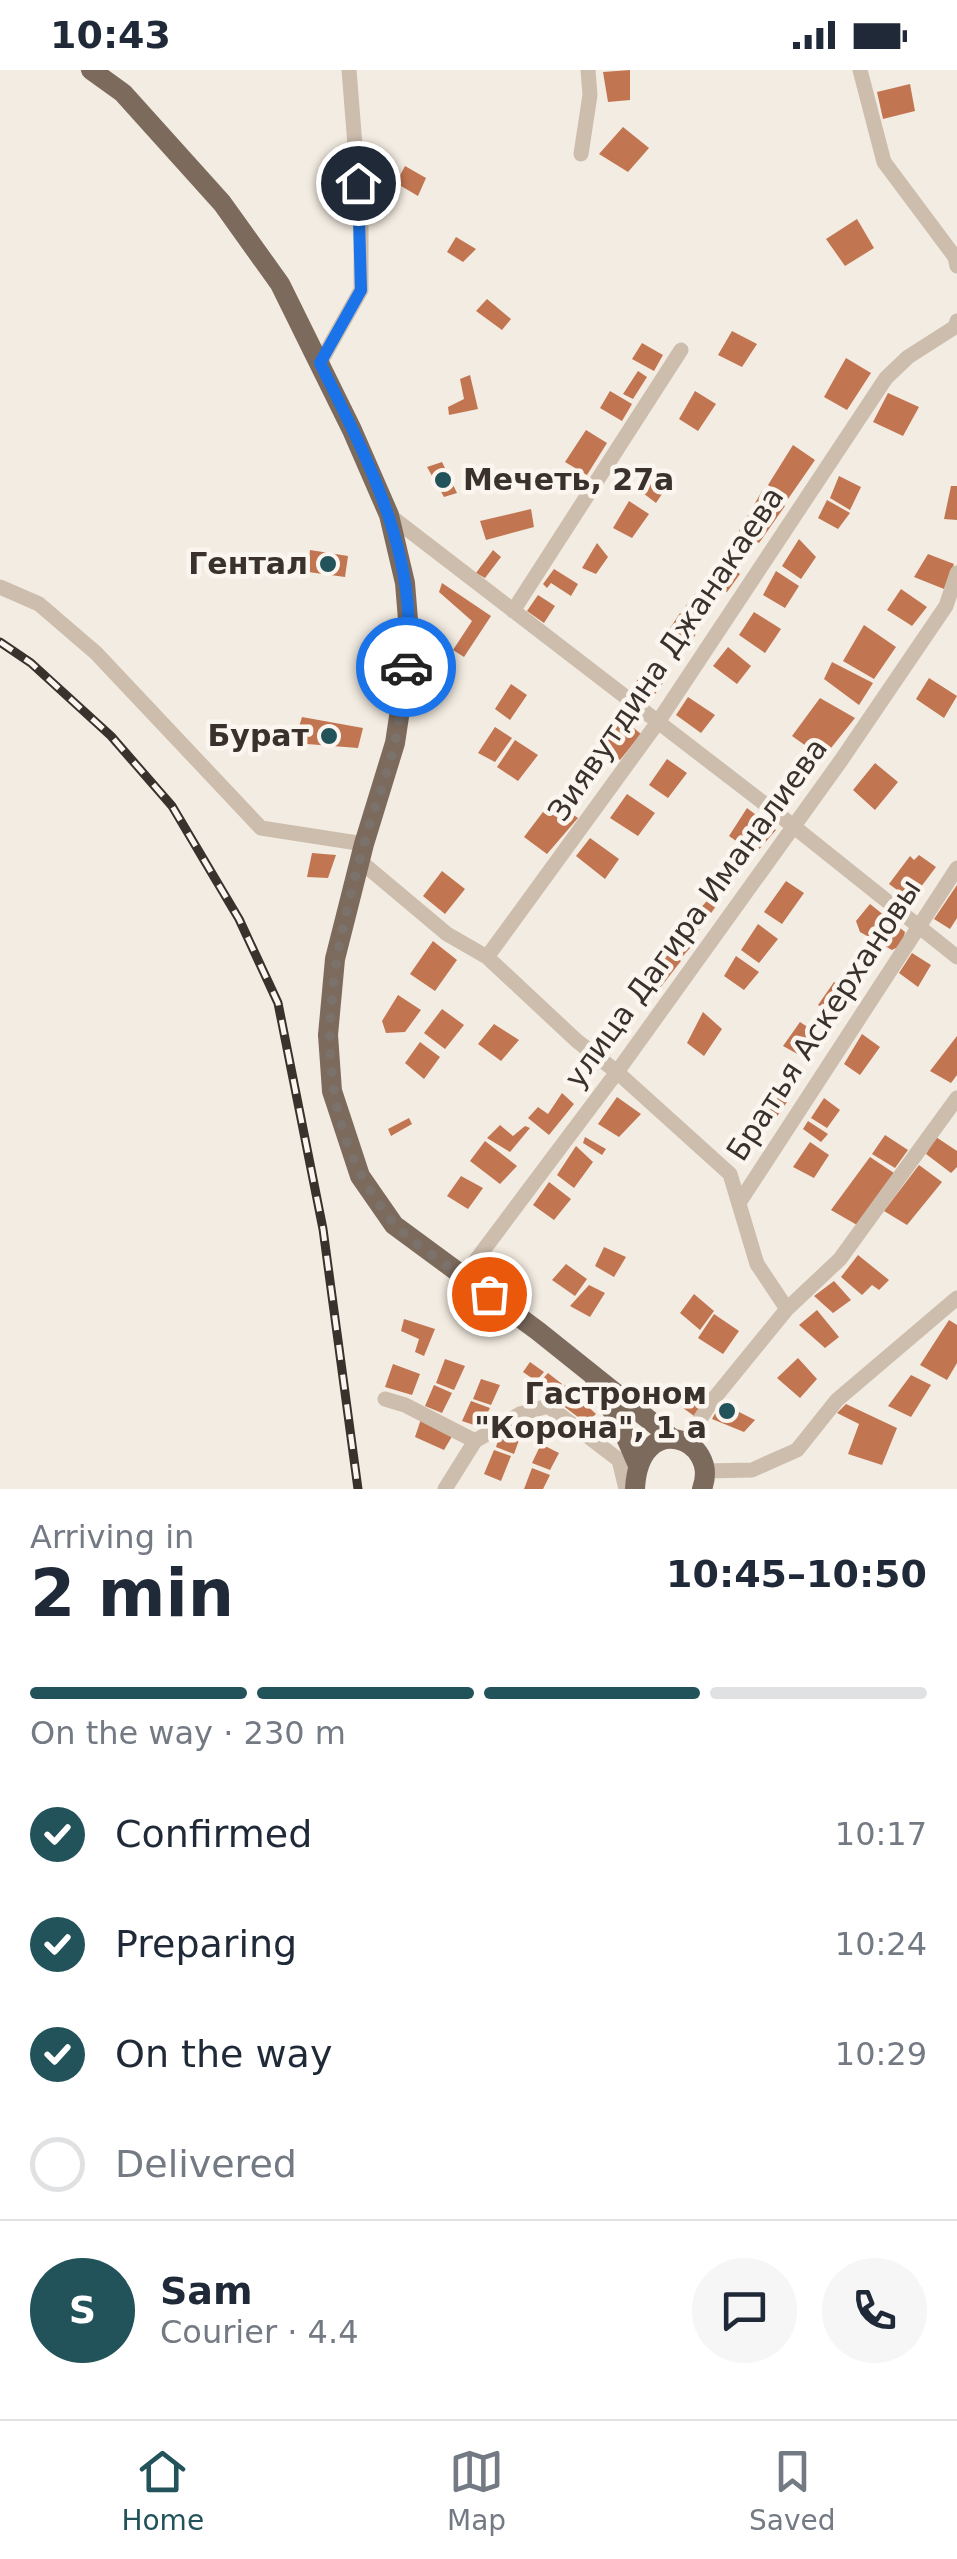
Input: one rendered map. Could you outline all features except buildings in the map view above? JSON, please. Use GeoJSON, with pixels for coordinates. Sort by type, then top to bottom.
{"type":"FeatureCollection","features":[{"type":"Feature","properties":{"kind":"main road"},"geometry":{"type":"LineString","coordinates":[[91,70],[123,92]]}},
{"type":"Feature","properties":{"kind":"main road"},"geometry":{"type":"LineString","coordinates":[[108,70],[222,203],[280,284],[389,515],[405,584],[410,644],[395,742],[335,959],[328,1035],[332,1091],[360,1176],[394,1224],[703,1459],[704,1480],[721,1489]]}},
{"type":"Feature","properties":{"kind":"main road"},"geometry":{"type":"LineString","coordinates":[[575,1362],[617,1418],[635,1482]]}},
{"type":"Feature","properties":{"kind":"main road"},"geometry":{"type":"LineString","coordinates":[[635,1482],[645,1450],[658,1442],[679,1441]]}},
{"type":"Feature","properties":{"kind":"street"},"geometry":{"type":"LineString","coordinates":[[320,363],[361,290],[349,70]]}},
{"type":"Feature","properties":{"kind":"street"},"geometry":{"type":"LineString","coordinates":[[582,154],[590,96],[588,70]]}},
{"type":"Feature","properties":{"kind":"street"},"geometry":{"type":"LineString","coordinates":[[860,70],[884,162],[919,205],[955,257],[957,266]]}},
{"type":"Feature","properties":{"kind":"street","name":"Зиявутдина Джанакаева"},"geometry":{"type":"LineString","coordinates":[[487,957],[658,722],[886,378],[908,357],[955,327],[957,321]]}},
{"type":"Feature","properties":{"kind":"street"},"geometry":{"type":"LineString","coordinates":[[513,612],[681,350]]}},
{"type":"Feature","properties":{"kind":"street"},"geometry":{"type":"LineString","coordinates":[[389,515],[957,957]]}},
{"type":"Feature","properties":{"kind":"street","name":"улица Дагира Иманалиева"},"geometry":{"type":"LineString","coordinates":[[464,1276],[794,827],[946,606],[957,573]]}},
{"type":"Feature","properties":{"kind":"street"},"geometry":{"type":"LineString","coordinates":[[0,587],[39,604],[96,653],[262,828],[362,852],[447,934],[487,957],[730,1174],[757,1264],[786,1309]]}},
{"type":"Feature","properties":{"kind":"street","name":"Братья Аскерхановы"},"geometry":{"type":"LineString","coordinates":[[739,1203],[957,868]]}},
{"type":"Feature","properties":{"kind":"street"},"geometry":{"type":"LineString","coordinates":[[679,1441],[786,1309],[840,1259],[957,1098]]}},
{"type":"Feature","properties":{"kind":"street"},"geometry":{"type":"LineString","coordinates":[[704,1480],[752,1470],[797,1450],[838,1400],[957,1298]]}},
{"type":"Feature","properties":{"kind":"street"},"geometry":{"type":"LineString","coordinates":[[385,1399],[405,1405],[475,1441]]}},
{"type":"Feature","properties":{"kind":"street"},"geometry":{"type":"LineString","coordinates":[[446,1489],[475,1441],[520,1414],[548,1406],[619,1460],[635,1482]]}},
{"type":"Feature","properties":{"kind":"railway"},"geometry":{"type":"LineString","coordinates":[[0,642],[31,663],[111,736],[172,806],[239,919],[278,1003],[323,1229],[358,1489]]}},
{"type":"Feature","properties":{"kind":"way so far"},"geometry":{"type":"LineString","coordinates":[[406,667],[395,742],[335,959],[328,1035],[332,1091],[360,1176],[394,1224],[489,1294]]}},
{"type":"Feature","properties":{"kind":"place","name":"Мечеть, 27а"},"geometry":{"type":"Point","coordinates":[443,480]}},
{"type":"Feature","properties":{"kind":"place","name":"Гентал"},"geometry":{"type":"Point","coordinates":[328,564]}},
{"type":"Feature","properties":{"kind":"place","name":"Бурат"},"geometry":{"type":"Point","coordinates":[329,736]}},
{"type":"Feature","properties":{"kind":"place","name":"Гастроном \"Корона\", 1 а"},"geometry":{"type":"Point","coordinates":[727,1411]}},
{"type":"Feature","properties":{"kind":"route"},"geometry":{"type":"LineString","coordinates":[[358,183],[361,290],[320,363],[389,515],[405,584],[410,644],[406,667]]}}]}
